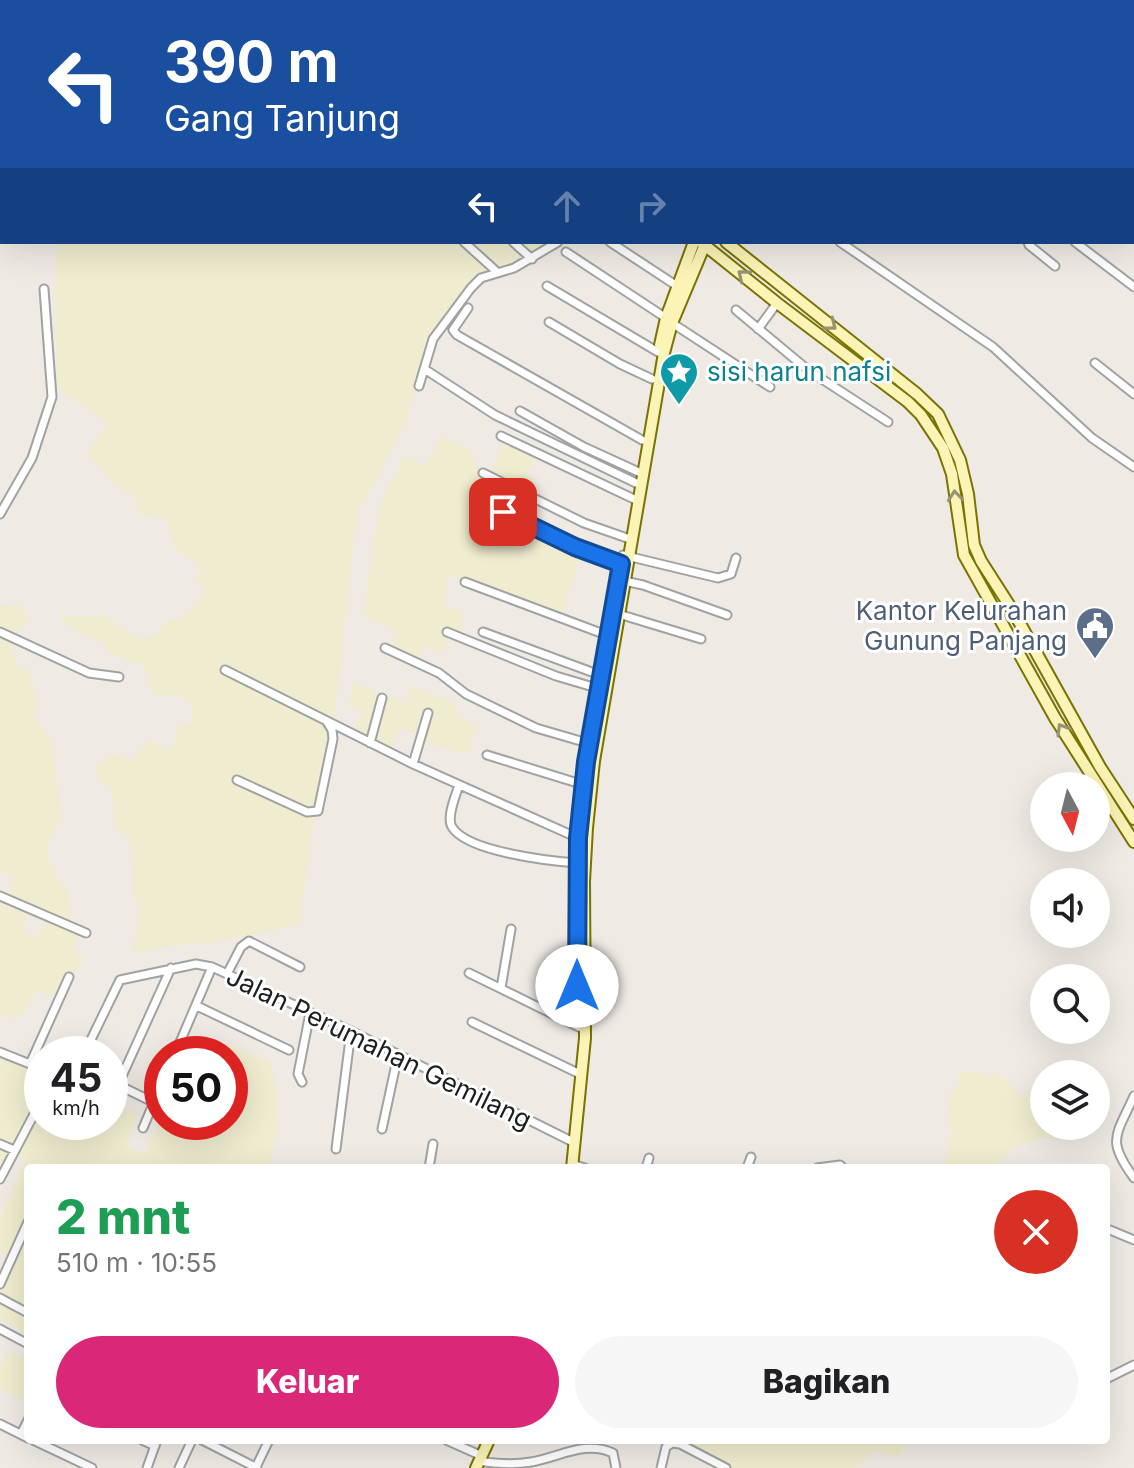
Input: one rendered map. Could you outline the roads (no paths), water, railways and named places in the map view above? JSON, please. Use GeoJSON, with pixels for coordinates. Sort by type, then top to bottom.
{"type":"FeatureCollection","features":[{"type":"Feature","properties":{"kind":"main road"},"geometry":{"type":"LineString","coordinates":[[615,613],[624,581],[627,538],[658,352],[702,244]]}},
{"type":"Feature","properties":{"kind":"main road"},"geometry":{"type":"LineString","coordinates":[[703,244],[921,415],[943,448],[952,474],[964,555],[1088,772]]}},
{"type":"Feature","properties":{"kind":"main road"},"geometry":{"type":"LineString","coordinates":[[729,244],[938,414],[960,460],[974,545],[1100,767],[1134,819]]}},
{"type":"Feature","properties":{"kind":"main road"},"geometry":{"type":"LineString","coordinates":[[582,1048],[585,1038],[581,881],[577,863],[584,785],[669,321]]}},
{"type":"Feature","properties":{"kind":"main road"},"geometry":{"type":"LineString","coordinates":[[602,689],[600,675],[611,636]]}},
{"type":"Feature","properties":{"kind":"main road"},"geometry":{"type":"LineString","coordinates":[[572,1164],[582,1075],[579,1027],[581,881],[593,745]]}},
{"type":"Feature","properties":{"kind":"main road"},"geometry":{"type":"LineString","coordinates":[[1092,772],[1100,767]]}},
{"type":"Feature","properties":{"kind":"main road"},"geometry":{"type":"LineString","coordinates":[[1110,806],[1134,842]]}},
{"type":"Feature","properties":{"kind":"street"},"geometry":{"type":"LineString","coordinates":[[466,244],[496,271]]}},
{"type":"Feature","properties":{"kind":"street"},"geometry":{"type":"LineString","coordinates":[[515,244],[532,259]]}},
{"type":"Feature","properties":{"kind":"street"},"geometry":{"type":"LineString","coordinates":[[419,386],[433,339],[471,288],[481,278],[514,268],[555,244]]}},
{"type":"Feature","properties":{"kind":"street"},"geometry":{"type":"LineString","coordinates":[[613,244],[681,289]]}},
{"type":"Feature","properties":{"kind":"street"},"geometry":{"type":"LineString","coordinates":[[843,244],[993,347],[1092,438],[1134,467]]}},
{"type":"Feature","properties":{"kind":"street"},"geometry":{"type":"LineString","coordinates":[[1030,244],[1055,266]]}},
{"type":"Feature","properties":{"kind":"street"},"geometry":{"type":"LineString","coordinates":[[1078,244],[1134,287]]}},
{"type":"Feature","properties":{"kind":"street"},"geometry":{"type":"LineString","coordinates":[[566,252],[770,387]]}},
{"type":"Feature","properties":{"kind":"street"},"geometry":{"type":"LineString","coordinates":[[547,286],[658,352]]}},
{"type":"Feature","properties":{"kind":"street"},"geometry":{"type":"LineString","coordinates":[[0,514],[32,458],[52,397],[44,289]]}},
{"type":"Feature","properties":{"kind":"street"},"geometry":{"type":"LineString","coordinates":[[758,329],[777,303]]}},
{"type":"Feature","properties":{"kind":"street"},"geometry":{"type":"LineString","coordinates":[[468,308],[454,326],[457,335],[642,440]]}},
{"type":"Feature","properties":{"kind":"street"},"geometry":{"type":"LineString","coordinates":[[736,310],[808,370],[888,422]]}},
{"type":"Feature","properties":{"kind":"street"},"geometry":{"type":"LineString","coordinates":[[549,322],[652,379]]}},
{"type":"Feature","properties":{"kind":"street"},"geometry":{"type":"LineString","coordinates":[[1095,363],[1134,394]]}},
{"type":"Feature","properties":{"kind":"street"},"geometry":{"type":"LineString","coordinates":[[426,370],[495,415],[639,477]]}},
{"type":"Feature","properties":{"kind":"street"},"geometry":{"type":"LineString","coordinates":[[520,411],[639,477]]}},
{"type":"Feature","properties":{"kind":"street"},"geometry":{"type":"LineString","coordinates":[[501,436],[634,499]]}},
{"type":"Feature","properties":{"kind":"street"},"geometry":{"type":"LineString","coordinates":[[483,473],[584,523],[627,538]]}},
{"type":"Feature","properties":{"kind":"street"},"geometry":{"type":"LineString","coordinates":[[503,512],[575,547],[718,578],[731,574],[736,558]]}},
{"type":"Feature","properties":{"kind":"street"},"geometry":{"type":"LineString","coordinates":[[624,581],[657,589],[727,615]]}},
{"type":"Feature","properties":{"kind":"street"},"geometry":{"type":"LineString","coordinates":[[465,582],[611,636]]}},
{"type":"Feature","properties":{"kind":"street"},"geometry":{"type":"LineString","coordinates":[[615,613],[701,639]]}},
{"type":"Feature","properties":{"kind":"street"},"geometry":{"type":"LineString","coordinates":[[0,632],[89,673],[119,677]]}},
{"type":"Feature","properties":{"kind":"street"},"geometry":{"type":"LineString","coordinates":[[447,632],[556,676],[602,689]]}},
{"type":"Feature","properties":{"kind":"street"},"geometry":{"type":"LineString","coordinates":[[483,632],[600,675]]}},
{"type":"Feature","properties":{"kind":"street"},"geometry":{"type":"LineString","coordinates":[[385,648],[439,673],[466,694],[536,728],[593,745]]}},
{"type":"Feature","properties":{"kind":"street"},"geometry":{"type":"LineString","coordinates":[[225,670],[413,764],[578,838]]}},
{"type":"Feature","properties":{"kind":"street"},"geometry":{"type":"LineString","coordinates":[[370,743],[382,698]]}},
{"type":"Feature","properties":{"kind":"street"},"geometry":{"type":"LineString","coordinates":[[413,764],[428,713]]}},
{"type":"Feature","properties":{"kind":"street"},"geometry":{"type":"LineString","coordinates":[[237,780],[307,812],[318,811],[333,739],[326,720]]}},
{"type":"Feature","properties":{"kind":"street"},"geometry":{"type":"LineString","coordinates":[[487,755],[584,785]]}},
{"type":"Feature","properties":{"kind":"street"},"geometry":{"type":"LineString","coordinates":[[459,785],[450,821],[454,830],[474,842],[514,856],[577,863]]}},
{"type":"Feature","properties":{"kind":"street"},"geometry":{"type":"LineString","coordinates":[[1,896],[86,933]]}},
{"type":"Feature","properties":{"kind":"street"},"geometry":{"type":"LineString","coordinates":[[501,988],[511,929]]}},
{"type":"Feature","properties":{"kind":"street"},"geometry":{"type":"LineString","coordinates":[[227,974],[241,947],[249,941],[300,967]]}},
{"type":"Feature","properties":{"kind":"street","name":"Jalan Perumahan Gemilang"},"geometry":{"type":"LineString","coordinates":[[93,1036],[120,980],[196,964],[212,967],[351,1031],[575,1143]]}},
{"type":"Feature","properties":{"kind":"street"},"geometry":{"type":"LineString","coordinates":[[183,1036],[212,967]]}},
{"type":"Feature","properties":{"kind":"street"},"geometry":{"type":"LineString","coordinates":[[128,1055],[171,968]]}},
{"type":"Feature","properties":{"kind":"street"},"geometry":{"type":"LineString","coordinates":[[469,973],[579,1027]]}},
{"type":"Feature","properties":{"kind":"street"},"geometry":{"type":"LineString","coordinates":[[43,1036],[69,977]]}},
{"type":"Feature","properties":{"kind":"street"},"geometry":{"type":"LineString","coordinates":[[197,1006],[289,1050]]}},
{"type":"Feature","properties":{"kind":"street"},"geometry":{"type":"LineString","coordinates":[[302,1082],[298,1074],[306,1011]]}},
{"type":"Feature","properties":{"kind":"street"},"geometry":{"type":"LineString","coordinates":[[472,1022],[582,1075]]}},
{"type":"Feature","properties":{"kind":"street"},"geometry":{"type":"LineString","coordinates":[[336,1149],[351,1031]]}},
{"type":"Feature","properties":{"kind":"street"},"geometry":{"type":"LineString","coordinates":[[0,1052],[24,1062]]}},
{"type":"Feature","properties":{"kind":"street"},"geometry":{"type":"LineString","coordinates":[[382,1129],[398,1055]]}},
{"type":"Feature","properties":{"kind":"street"},"geometry":{"type":"LineString","coordinates":[[1134,1096],[1115,1144],[1134,1178]]}},
{"type":"Feature","properties":{"kind":"street"},"geometry":{"type":"LineString","coordinates":[[1122,1123],[1134,1127]]}},
{"type":"Feature","properties":{"kind":"street"},"geometry":{"type":"LineString","coordinates":[[0,1179],[24,1132]]}},
{"type":"Feature","properties":{"kind":"street"},"geometry":{"type":"LineString","coordinates":[[0,1144],[14,1150]]}},
{"type":"Feature","properties":{"kind":"street"},"geometry":{"type":"LineString","coordinates":[[430,1164],[433,1144]]}},
{"type":"Feature","properties":{"kind":"street"},"geometry":{"type":"LineString","coordinates":[[748,1164],[751,1157]]}},
{"type":"Feature","properties":{"kind":"street"},"geometry":{"type":"LineString","coordinates":[[1120,1157],[1134,1163]]}},
{"type":"Feature","properties":{"kind":"street"},"geometry":{"type":"LineString","coordinates":[[647,1164],[649,1158]]}},
{"type":"Feature","properties":{"kind":"street"},"geometry":{"type":"LineString","coordinates":[[1110,1230],[1133,1238]]}},
{"type":"Feature","properties":{"kind":"street"},"geometry":{"type":"LineString","coordinates":[[0,1284],[24,1231]]}},
{"type":"Feature","properties":{"kind":"street"},"geometry":{"type":"LineString","coordinates":[[0,1298],[24,1311]]}},
{"type":"Feature","properties":{"kind":"street"},"geometry":{"type":"LineString","coordinates":[[0,1329],[24,1342]]}},
{"type":"Feature","properties":{"kind":"street"},"geometry":{"type":"LineString","coordinates":[[1110,1377],[1134,1365]]}},
{"type":"Feature","properties":{"kind":"street"},"geometry":{"type":"LineString","coordinates":[[0,1424],[24,1436]]}},
{"type":"Feature","properties":{"kind":"street"},"geometry":{"type":"LineString","coordinates":[[42,1444],[92,1468]]}},
{"type":"Feature","properties":{"kind":"street"},"geometry":{"type":"LineString","coordinates":[[147,1468],[156,1444]]}},
{"type":"Feature","properties":{"kind":"street"},"geometry":{"type":"LineString","coordinates":[[179,1468],[190,1444]]}},
{"type":"Feature","properties":{"kind":"street"},"geometry":{"type":"LineString","coordinates":[[217,1444],[257,1468],[267,1444]]}},
{"type":"Feature","properties":{"kind":"street"},"geometry":{"type":"LineString","coordinates":[[452,1444],[479,1462],[525,1463],[595,1448],[613,1453],[616,1468]]}},
{"type":"Feature","properties":{"kind":"street"},"geometry":{"type":"LineString","coordinates":[[661,1468],[666,1447],[670,1444]]}},
{"type":"Feature","properties":{"kind":"street"},"geometry":{"type":"LineString","coordinates":[[680,1444],[726,1468]]}},
{"type":"Feature","properties":{"kind":"street"},"geometry":{"type":"LineString","coordinates":[[233,1468],[238,1458]]}},
{"type":"Feature","properties":{"kind":"street"},"geometry":{"type":"LineString","coordinates":[[704,1468],[705,1458]]}},
{"type":"Feature","properties":{"kind":"street"},"geometry":{"type":"LineString","coordinates":[[69,1468],[73,1459]]}},
{"type":"Feature","properties":{"kind":"place","name":"sisi harun nafsi"},"geometry":{"type":"Point","coordinates":[679,406]}},
{"type":"Feature","properties":{"kind":"place","name":"Kantor Kelurahan Gunung Panjang"},"geometry":{"type":"Point","coordinates":[1095,660]}}]}
